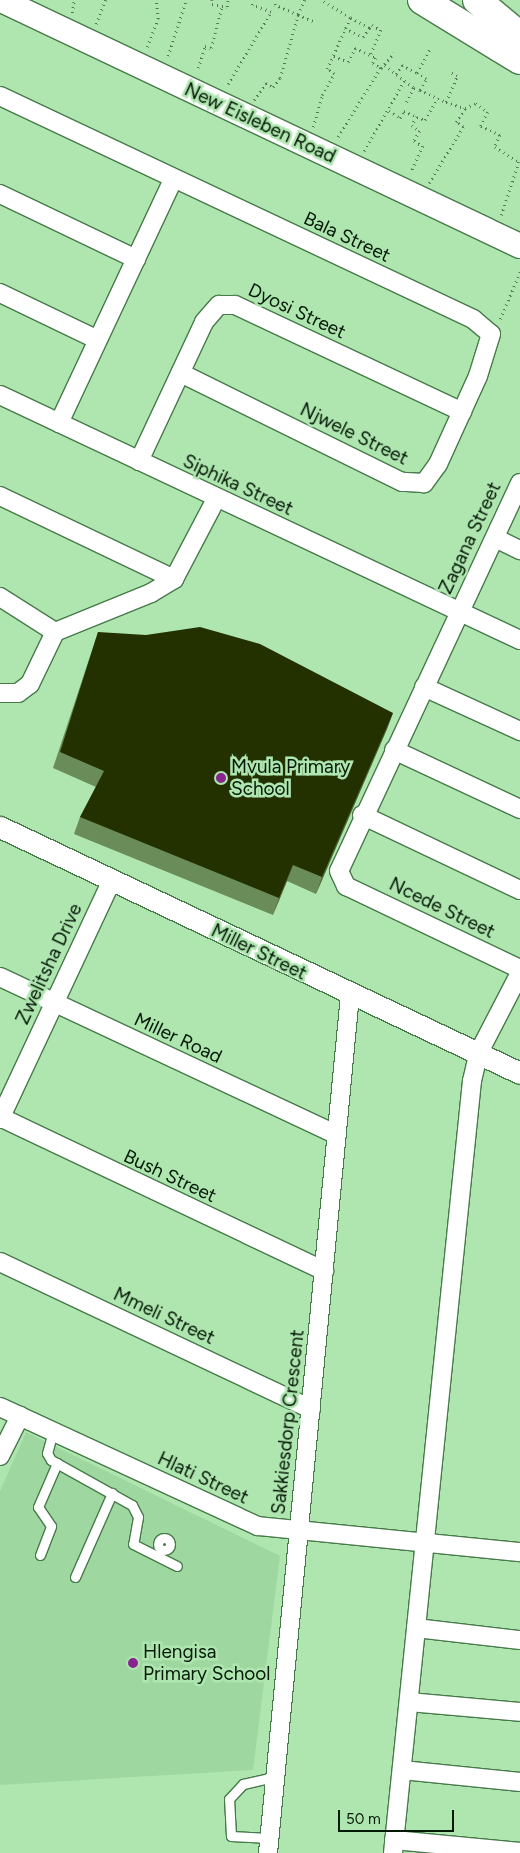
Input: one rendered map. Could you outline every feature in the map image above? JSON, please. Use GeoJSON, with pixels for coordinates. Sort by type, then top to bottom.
{"type":"FeatureCollection","features":[{"type":"Feature","properties":{"kind":"highway"},"geometry":{"type":"LineString","coordinates":[[422,0],[520,60]]}},
{"type":"Feature","properties":{"kind":"highway"},"geometry":{"type":"LineString","coordinates":[[477,0],[520,36]]}},
{"type":"Feature","properties":{"kind":"main road","name":"New Eisleben Road"},"geometry":{"type":"LineString","coordinates":[[1,0],[520,246]]}},
{"type":"Feature","properties":{"kind":"street","name":"Bala Street"},"geometry":{"type":"LineString","coordinates":[[0,96],[173,180],[473,319],[490,337]]}},
{"type":"Feature","properties":{"kind":"street"},"geometry":{"type":"LineString","coordinates":[[58,423],[96,339],[173,180]]}},
{"type":"Feature","properties":{"kind":"street"},"geometry":{"type":"LineString","coordinates":[[0,194],[136,259]]}},
{"type":"Feature","properties":{"kind":"street"},"geometry":{"type":"LineString","coordinates":[[0,293],[96,339]]}},
{"type":"Feature","properties":{"kind":"street","name":"Dyosi Street"},"geometry":{"type":"LineString","coordinates":[[139,461],[208,314],[219,305],[235,305],[462,412]]}},
{"type":"Feature","properties":{"kind":"street","name":"Njwele Street"},"geometry":{"type":"LineString","coordinates":[[180,373],[413,484],[429,478],[462,412],[490,337]]}},
{"type":"Feature","properties":{"kind":"street","name":"Siphika Street"},"geometry":{"type":"LineString","coordinates":[[0,395],[216,499],[520,640]]}},
{"type":"Feature","properties":{"kind":"street","name":"Zagana Street"},"geometry":{"type":"LineString","coordinates":[[346,886],[340,879],[340,863],[520,483]]}},
{"type":"Feature","properties":{"kind":"street"},"geometry":{"type":"LineString","coordinates":[[0,496],[174,579]]}},
{"type":"Feature","properties":{"kind":"street"},"geometry":{"type":"LineString","coordinates":[[0,693],[18,693],[30,684],[55,632],[151,594],[174,579],[216,499]]}},
{"type":"Feature","properties":{"kind":"street"},"geometry":{"type":"LineString","coordinates":[[495,538],[520,550]]}},
{"type":"Feature","properties":{"kind":"street"},"geometry":{"type":"LineString","coordinates":[[0,597],[55,632]]}},
{"type":"Feature","properties":{"kind":"street"},"geometry":{"type":"LineString","coordinates":[[424,687],[520,731]]}},
{"type":"Feature","properties":{"kind":"street"},"geometry":{"type":"LineString","coordinates":[[394,750],[520,809]]}},
{"type":"Feature","properties":{"kind":"street"},"geometry":{"type":"LineString","coordinates":[[362,815],[520,890]]}},
{"type":"Feature","properties":{"kind":"street","name":"Miller Street"},"geometry":{"type":"LineString","coordinates":[[0,828],[350,995],[520,1073]]}},
{"type":"Feature","properties":{"kind":"street","name":"Zwelitsha Drive"},"geometry":{"type":"LineString","coordinates":[[0,1118],[56,1003],[111,882]]}},
{"type":"Feature","properties":{"kind":"street","name":"Ncede Street"},"geometry":{"type":"LineString","coordinates":[[346,886],[520,971]]}},
{"type":"Feature","properties":{"kind":"street"},"geometry":{"type":"LineString","coordinates":[[520,971],[478,1054],[393,1846],[520,1852]]}},
{"type":"Feature","properties":{"kind":"street","name":"Miller Road"},"geometry":{"type":"LineString","coordinates":[[0,977],[337,1135]]}},
{"type":"Feature","properties":{"kind":"street","name":"Sakkiesdorp Crescent"},"geometry":{"type":"LineString","coordinates":[[268,1845],[350,995]]}},
{"type":"Feature","properties":{"kind":"street","name":"Bush Street"},"geometry":{"type":"LineString","coordinates":[[0,1118],[324,1271]]}},
{"type":"Feature","properties":{"kind":"street","name":"Mmeli Street"},"geometry":{"type":"LineString","coordinates":[[0,1262],[311,1409]]}},
{"type":"Feature","properties":{"kind":"street","name":"Hlati Street"},"geometry":{"type":"LineString","coordinates":[[0,1407],[252,1523],[298,1532],[520,1552]]}},
{"type":"Feature","properties":{"kind":"street"},"geometry":{"type":"LineString","coordinates":[[0,1456],[20,1416]]}},
{"type":"Feature","properties":{"kind":"street"},"geometry":{"type":"LineString","coordinates":[[416,1628],[520,1640]]}},
{"type":"Feature","properties":{"kind":"street"},"geometry":{"type":"LineString","coordinates":[[409,1702],[520,1712]]}},
{"type":"Feature","properties":{"kind":"street"},"geometry":{"type":"LineString","coordinates":[[402,1770],[520,1782]]}},
{"type":"Feature","properties":{"kind":"lane"},"geometry":{"type":"LineString","coordinates":[[53,1432],[47,1453],[57,1463],[112,1493],[137,1513],[133,1544],[159,1553],[176,1566]]}},
{"type":"Feature","properties":{"kind":"lane"},"geometry":{"type":"LineString","coordinates":[[40,1555],[51,1526],[38,1507],[57,1463]]}},
{"type":"Feature","properties":{"kind":"lane"},"geometry":{"type":"LineString","coordinates":[[75,1577],[112,1493]]}},
{"type":"Feature","properties":{"kind":"lane"},"geometry":{"type":"LineString","coordinates":[[159,1553],[158,1540],[168,1536]]}},
{"type":"Feature","properties":{"kind":"lane"},"geometry":{"type":"LineString","coordinates":[[268,1845],[232,1836],[229,1799],[243,1784],[274,1777]]}},
{"type":"Feature","properties":{"kind":"path"},"geometry":{"type":"LineString","coordinates":[[70,17],[74,0]]}},
{"type":"Feature","properties":{"kind":"path"},"geometry":{"type":"LineString","coordinates":[[94,29],[105,0]]}},
{"type":"Feature","properties":{"kind":"path"},"geometry":{"type":"LineString","coordinates":[[146,49],[158,19],[156,0]]}},
{"type":"Feature","properties":{"kind":"path"},"geometry":{"type":"LineString","coordinates":[[168,56],[186,0]]}},
{"type":"Feature","properties":{"kind":"path"},"geometry":{"type":"LineString","coordinates":[[212,0],[227,7],[228,0]]}},
{"type":"Feature","properties":{"kind":"path"},"geometry":{"type":"LineString","coordinates":[[228,84],[271,12],[252,5],[254,0]]}},
{"type":"Feature","properties":{"kind":"path"},"geometry":{"type":"LineString","coordinates":[[274,0],[274,5],[315,22]]}},
{"type":"Feature","properties":{"kind":"path"},"geometry":{"type":"LineString","coordinates":[[254,101],[266,83],[273,87],[280,78],[298,15],[305,0]]}},
{"type":"Feature","properties":{"kind":"path"},"geometry":{"type":"LineString","coordinates":[[321,0],[369,28]]}},
{"type":"Feature","properties":{"kind":"path"},"geometry":{"type":"LineString","coordinates":[[198,68],[205,46],[211,48],[222,6]]}},
{"type":"Feature","properties":{"kind":"path"},"geometry":{"type":"LineString","coordinates":[[312,130],[322,95],[334,74],[327,69],[350,18]]}},
{"type":"Feature","properties":{"kind":"path"},"geometry":{"type":"LineString","coordinates":[[345,28],[364,37],[372,24],[381,30],[370,55]]}},
{"type":"Feature","properties":{"kind":"path"},"geometry":{"type":"LineString","coordinates":[[334,56],[348,62],[356,48],[370,55],[381,68]]}},
{"type":"Feature","properties":{"kind":"path"},"geometry":{"type":"LineString","coordinates":[[417,73],[429,50]]}},
{"type":"Feature","properties":{"kind":"path"},"geometry":{"type":"LineString","coordinates":[[336,142],[381,68],[394,53]]}},
{"type":"Feature","properties":{"kind":"path"},"geometry":{"type":"LineString","coordinates":[[385,65],[414,88],[465,108]]}},
{"type":"Feature","properties":{"kind":"path"},"geometry":{"type":"LineString","coordinates":[[396,74],[402,65],[417,73],[426,79],[420,90]]}},
{"type":"Feature","properties":{"kind":"path"},"geometry":{"type":"LineString","coordinates":[[446,102],[457,76],[449,72]]}},
{"type":"Feature","properties":{"kind":"path"},"geometry":{"type":"LineString","coordinates":[[404,81],[386,108],[400,118],[404,111],[425,120],[437,98]]}},
{"type":"Feature","properties":{"kind":"path"},"geometry":{"type":"LineString","coordinates":[[406,104],[414,88]]}},
{"type":"Feature","properties":{"kind":"path"},"geometry":{"type":"LineString","coordinates":[[427,186],[462,127],[456,122],[465,108],[476,103],[488,112],[481,126],[500,135],[495,147],[519,162],[500,220]]}},
{"type":"Feature","properties":{"kind":"path"},"geometry":{"type":"LineString","coordinates":[[362,155],[389,111]]}},
{"type":"Feature","properties":{"kind":"path"},"geometry":{"type":"LineString","coordinates":[[410,177],[423,146],[414,141],[420,131],[412,125],[417,116]]}},
{"type":"Feature","properties":{"kind":"path"},"geometry":{"type":"LineString","coordinates":[[490,337],[520,272]]}},
{"type":"Feature","properties":{"kind":"shaded area","name":"Hlengisa Primary School"},"geometry":{"type":"Polygon","coordinates":[[[26,1432],[280,1556],[253,1770],[0,1785],[0,1491],[26,1432]]]}},
{"type":"Feature","properties":{"kind":"building","name":"Mvula Primary School"},"geometry":{"type":"Polygon","coordinates":[[[200,627],[260,644],[393,713],[322,877],[293,865],[279,898],[80,817],[104,771],[60,752],[98,632],[146,635],[200,627]]]}},
{"type":"Feature","properties":{"kind":"place","name":"Mvula Primary School"},"geometry":{"type":"Point","coordinates":[221,778]}},
{"type":"Feature","properties":{"kind":"place","name":"Hlengisa Primary School"},"geometry":{"type":"Point","coordinates":[133,1663]}}]}
